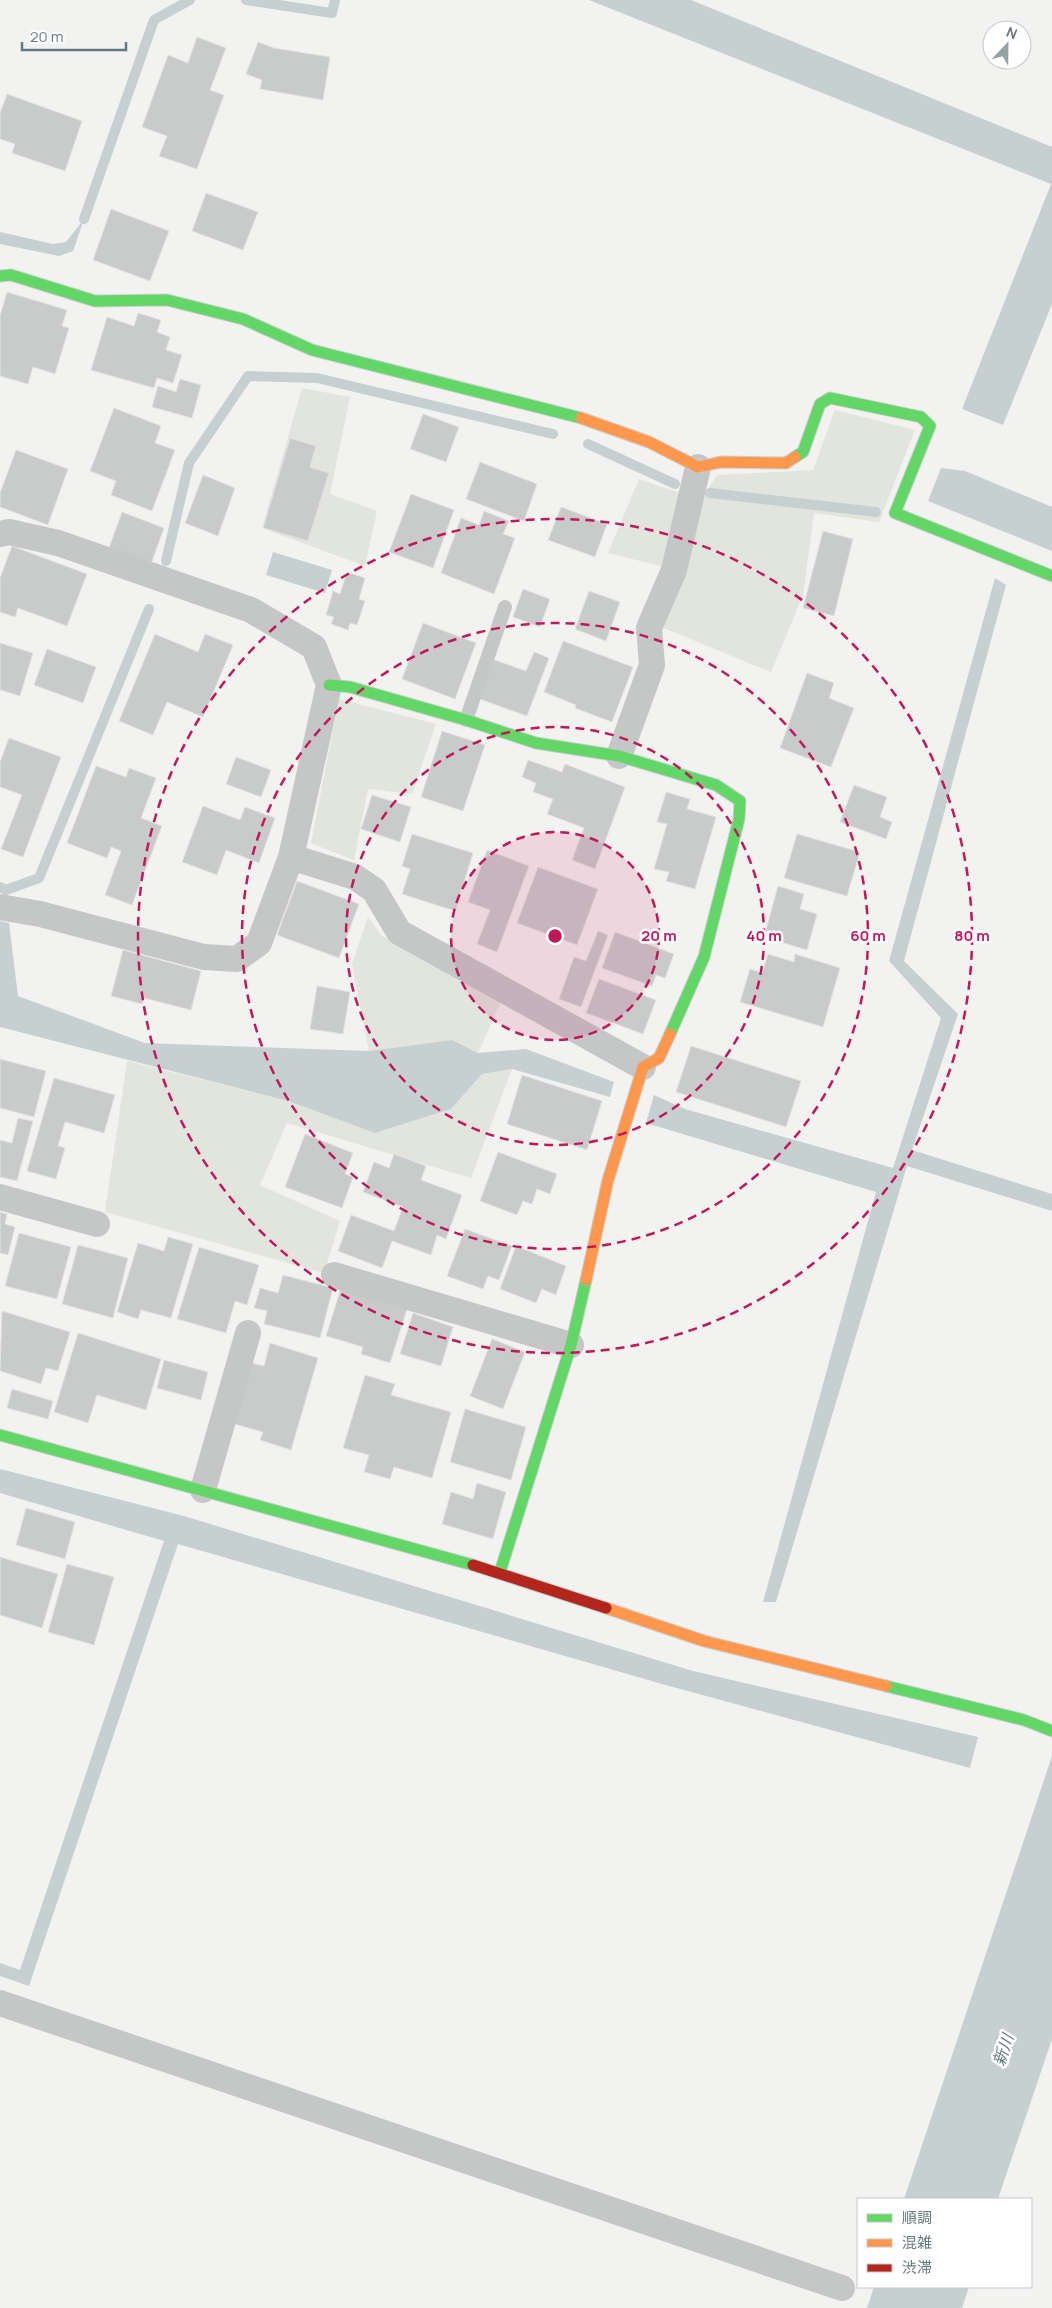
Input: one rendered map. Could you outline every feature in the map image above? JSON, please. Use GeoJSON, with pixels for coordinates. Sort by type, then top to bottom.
{"type":"FeatureCollection","features":[{"type":"Feature","properties":{"kind":"street"},"geometry":{"type":"LineString","coordinates":[[0,276],[11,275],[95,300],[167,300],[243,318],[312,350],[588,420],[649,442],[698,467],[720,462],[786,462],[803,452],[820,404],[830,398],[921,417],[930,426],[895,513],[1052,576]]}},
{"type":"Feature","properties":{"kind":"street"},"geometry":{"type":"LineString","coordinates":[[619,756],[652,665],[649,628],[674,570],[698,467]]}},
{"type":"Feature","properties":{"kind":"street"},"geometry":{"type":"LineString","coordinates":[[0,534],[9,532],[58,543],[251,610],[314,647],[328,684],[291,857],[259,943],[238,959],[204,957],[40,914],[0,906]]}},
{"type":"Feature","properties":{"kind":"street"},"geometry":{"type":"LineString","coordinates":[[328,684],[350,687],[466,720],[536,743],[619,756],[716,785],[740,801],[739,819],[704,957],[659,1058],[643,1067],[608,1180],[571,1345],[500,1572]]}},
{"type":"Feature","properties":{"kind":"street"},"geometry":{"type":"LineString","coordinates":[[291,857],[355,878],[374,890],[399,932],[643,1067]]}},
{"type":"Feature","properties":{"kind":"street"},"geometry":{"type":"LineString","coordinates":[[0,1197],[97,1224]]}},
{"type":"Feature","properties":{"kind":"street"},"geometry":{"type":"LineString","coordinates":[[334,1275],[571,1345]]}},
{"type":"Feature","properties":{"kind":"street"},"geometry":{"type":"LineString","coordinates":[[203,1490],[248,1334]]}},
{"type":"Feature","properties":{"kind":"street"},"geometry":{"type":"LineString","coordinates":[[0,1435],[500,1572],[704,1641],[1024,1720],[1052,1731]]}},
{"type":"Feature","properties":{"kind":"street"},"geometry":{"type":"LineString","coordinates":[[0,2002],[842,2288]]}},
{"type":"Feature","properties":{"kind":"lane"},"geometry":{"type":"LineString","coordinates":[[466,720],[505,607]]}},
{"type":"Feature","properties":{"kind":"shaded area"},"geometry":{"type":"Polygon","coordinates":[[[302,388],[350,397],[330,494],[377,511],[365,566],[262,528],[302,388]]]}},
{"type":"Feature","properties":{"kind":"shaded area"},"geometry":{"type":"Polygon","coordinates":[[[835,410],[915,430],[879,522],[814,513],[803,595],[771,672],[659,626],[681,571],[608,553],[639,479],[701,500],[717,475],[813,470],[835,410]]]}},
{"type":"Feature","properties":{"kind":"shaded area"},"geometry":{"type":"Polygon","coordinates":[[[339,699],[436,724],[412,794],[368,789],[354,860],[311,843],[339,699]]]}},
{"type":"Feature","properties":{"kind":"shaded area"},"geometry":{"type":"Polygon","coordinates":[[[368,917],[381,935],[502,999],[478,1053],[452,1040],[369,1051],[352,964],[368,917]]]}},
{"type":"Feature","properties":{"kind":"shaded area"},"geometry":{"type":"Polygon","coordinates":[[[127,1061],[288,1101],[375,1133],[451,1109],[482,1074],[512,1069],[471,1178],[287,1123],[260,1185],[340,1221],[324,1273],[105,1212],[127,1061]]]}},
{"type":"Feature","properties":{"kind":"water"},"geometry":{"type":"Polygon","coordinates":[[[589,0],[691,0],[1052,147],[1052,304],[1003,425],[962,409],[1051,184],[589,0]]]}},
{"type":"Feature","properties":{"kind":"water"},"geometry":{"type":"Polygon","coordinates":[[[84,219],[73,251],[59,256],[0,244],[0,232],[53,244],[66,242],[84,219]]]}},
{"type":"Feature","properties":{"kind":"water"},"geometry":{"type":"Polygon","coordinates":[[[941,468],[965,471],[1052,507],[1052,551],[928,501],[941,468]]]}},
{"type":"Feature","properties":{"kind":"water"},"geometry":{"type":"Polygon","coordinates":[[[273,552],[332,570],[325,593],[266,575],[273,552]]]}},
{"type":"Feature","properties":{"kind":"water"},"geometry":{"type":"Polygon","coordinates":[[[995,578],[1006,585],[904,961],[958,1014],[912,1150],[1052,1194],[1052,1211],[907,1166],[776,1602],[763,1602],[876,1192],[646,1123],[654,1095],[685,1109],[893,1168],[941,1018],[889,961],[995,578]]]}},
{"type":"Feature","properties":{"kind":"water"},"geometry":{"type":"Polygon","coordinates":[[[0,921],[9,923],[18,996],[145,1043],[369,1051],[452,1040],[478,1053],[526,1049],[614,1082],[610,1097],[512,1069],[482,1074],[451,1109],[375,1133],[288,1101],[0,1027],[0,921]]]}},
{"type":"Feature","properties":{"kind":"water"},"geometry":{"type":"Polygon","coordinates":[[[0,1469],[184,1516],[693,1671],[978,1737],[970,1768],[662,1684],[178,1544],[29,1986],[0,1976],[0,1963],[20,1970],[164,1541],[0,1493],[0,1469]]]}},
{"type":"Feature","properties":{"kind":"water","name":"新川"},"geometry":{"type":"Polygon","coordinates":[[[1052,1756],[1052,2039],[998,2198],[904,2198],[1052,1756]]]}},
{"type":"Feature","properties":{"kind":"water"},"geometry":{"type":"Polygon","coordinates":[[[874,2288],[969,2288],[962,2308],[867,2308],[874,2288]]]}},
{"type":"Feature","properties":{"kind":"building"},"geometry":{"type":"Polygon","coordinates":[[[197,37],[226,48],[210,90],[224,95],[197,169],[159,156],[167,136],[142,127],[168,55],[188,63],[197,37]]]}},
{"type":"Feature","properties":{"kind":"building"},"geometry":{"type":"Polygon","coordinates":[[[258,42],[274,48],[330,57],[323,100],[260,89],[262,80],[246,74],[258,42]]]}},
{"type":"Feature","properties":{"kind":"building"},"geometry":{"type":"Polygon","coordinates":[[[7,94],[82,121],[65,171],[12,153],[15,144],[0,139],[0,113],[7,94]]]}},
{"type":"Feature","properties":{"kind":"building"},"geometry":{"type":"Polygon","coordinates":[[[206,193],[258,212],[243,250],[192,231],[206,193]]]}},
{"type":"Feature","properties":{"kind":"building"},"geometry":{"type":"Polygon","coordinates":[[[111,209],[169,231],[150,281],[93,260],[111,209]]]}},
{"type":"Feature","properties":{"kind":"building"},"geometry":{"type":"Polygon","coordinates":[[[7,292],[67,310],[62,326],[69,328],[55,374],[33,367],[28,384],[0,376],[0,316],[7,292]]]}},
{"type":"Feature","properties":{"kind":"building"},"geometry":{"type":"Polygon","coordinates":[[[138,313],[161,320],[157,332],[170,337],[166,350],[182,355],[173,383],[157,378],[154,388],[91,370],[107,317],[134,326],[138,313]]]}},
{"type":"Feature","properties":{"kind":"building"},"geometry":{"type":"Polygon","coordinates":[[[180,379],[201,385],[192,418],[152,407],[158,386],[176,392],[180,379]]]}},
{"type":"Feature","properties":{"kind":"building"},"geometry":{"type":"Polygon","coordinates":[[[114,408],[161,426],[155,443],[175,450],[152,511],[111,495],[116,481],[90,471],[114,408]]]}},
{"type":"Feature","properties":{"kind":"building"},"geometry":{"type":"Polygon","coordinates":[[[423,414],[459,427],[446,462],[410,449],[423,414]]]}},
{"type":"Feature","properties":{"kind":"building"},"geometry":{"type":"Polygon","coordinates":[[[290,438],[316,446],[310,467],[329,473],[308,541],[263,528],[290,438]]]}},
{"type":"Feature","properties":{"kind":"building"},"geometry":{"type":"Polygon","coordinates":[[[16,450],[68,469],[48,525],[0,507],[0,493],[16,450]]]}},
{"type":"Feature","properties":{"kind":"building"},"geometry":{"type":"Polygon","coordinates":[[[480,462],[537,484],[524,521],[466,499],[480,462]]]}},
{"type":"Feature","properties":{"kind":"building"},"geometry":{"type":"Polygon","coordinates":[[[203,475],[235,488],[218,536],[185,523],[203,475]]]}},
{"type":"Feature","properties":{"kind":"building"},"geometry":{"type":"Polygon","coordinates":[[[411,494],[454,510],[433,568],[389,552],[411,494]]]}},
{"type":"Feature","properties":{"kind":"building"},"geometry":{"type":"Polygon","coordinates":[[[561,507],[607,524],[595,557],[548,540],[561,507]]]}},
{"type":"Feature","properties":{"kind":"building"},"geometry":{"type":"Polygon","coordinates":[[[484,511],[509,521],[503,534],[515,538],[494,594],[441,573],[461,518],[479,525],[484,511]]]}},
{"type":"Feature","properties":{"kind":"building"},"geometry":{"type":"Polygon","coordinates":[[[122,512],[164,528],[151,564],[109,548],[122,512]]]}},
{"type":"Feature","properties":{"kind":"building"},"geometry":{"type":"Polygon","coordinates":[[[823,531],[853,539],[834,616],[803,608],[823,531]]]}},
{"type":"Feature","properties":{"kind":"building"},"geometry":{"type":"Polygon","coordinates":[[[12,546],[87,574],[67,626],[18,608],[15,617],[0,612],[0,578],[12,546]]]}},
{"type":"Feature","properties":{"kind":"building"},"geometry":{"type":"Polygon","coordinates":[[[347,572],[365,578],[359,599],[365,601],[357,625],[350,623],[348,630],[331,624],[334,617],[326,615],[333,591],[340,594],[347,572]]]}},
{"type":"Feature","properties":{"kind":"building"},"geometry":{"type":"Polygon","coordinates":[[[523,589],[550,599],[540,627],[513,617],[523,589]]]}},
{"type":"Feature","properties":{"kind":"building"},"geometry":{"type":"Polygon","coordinates":[[[589,591],[620,602],[606,641],[575,629],[589,591]]]}},
{"type":"Feature","properties":{"kind":"building"},"geometry":{"type":"Polygon","coordinates":[[[423,623],[476,643],[455,699],[402,679],[423,623]]]}},
{"type":"Feature","properties":{"kind":"building"},"geometry":{"type":"Polygon","coordinates":[[[155,634],[198,652],[205,634],[233,645],[203,717],[167,702],[153,735],[119,721],[155,634]]]}},
{"type":"Feature","properties":{"kind":"building"},"geometry":{"type":"Polygon","coordinates":[[[563,641],[633,667],[612,722],[575,708],[576,705],[544,692],[563,641]]]}},
{"type":"Feature","properties":{"kind":"building"},"geometry":{"type":"Polygon","coordinates":[[[0,643],[33,653],[20,696],[0,690],[0,643]]]}},
{"type":"Feature","properties":{"kind":"building"},"geometry":{"type":"Polygon","coordinates":[[[47,649],[96,667],[83,703],[34,685],[47,649]]]}},
{"type":"Feature","properties":{"kind":"building"},"geometry":{"type":"Polygon","coordinates":[[[534,652],[549,658],[527,716],[477,698],[492,659],[526,671],[534,652]]]}},
{"type":"Feature","properties":{"kind":"building"},"geometry":{"type":"Polygon","coordinates":[[[807,673],[834,683],[829,698],[854,708],[831,767],[780,748],[807,673]]]}},
{"type":"Feature","properties":{"kind":"building"},"geometry":{"type":"Polygon","coordinates":[[[442,731],[485,745],[463,811],[421,797],[442,731]]]}},
{"type":"Feature","properties":{"kind":"building"},"geometry":{"type":"Polygon","coordinates":[[[9,738],[61,757],[23,857],[1,849],[22,795],[0,787],[0,762],[9,738]]]}},
{"type":"Feature","properties":{"kind":"building"},"geometry":{"type":"Polygon","coordinates":[[[236,757],[271,770],[261,797],[226,784],[236,757]]]}},
{"type":"Feature","properties":{"kind":"building"},"geometry":{"type":"Polygon","coordinates":[[[528,760],[562,772],[565,764],[625,787],[595,869],[572,860],[584,828],[547,814],[553,799],[533,792],[536,783],[522,777],[528,760]]]}},
{"type":"Feature","properties":{"kind":"building"},"geometry":{"type":"Polygon","coordinates":[[[96,766],[126,777],[129,768],[156,778],[141,818],[162,826],[132,905],[105,895],[121,851],[111,847],[107,858],[67,843],[96,766]]]}},
{"type":"Feature","properties":{"kind":"building"},"geometry":{"type":"Polygon","coordinates":[[[854,785],[887,797],[880,817],[892,822],[886,839],[840,822],[854,785]]]}},
{"type":"Feature","properties":{"kind":"building"},"geometry":{"type":"Polygon","coordinates":[[[666,792],[690,799],[687,809],[716,817],[695,889],[666,881],[669,872],[654,869],[667,824],[657,822],[666,792]]]}},
{"type":"Feature","properties":{"kind":"building"},"geometry":{"type":"Polygon","coordinates":[[[372,795],[411,807],[400,842],[361,829],[372,795]]]}},
{"type":"Feature","properties":{"kind":"building"},"geometry":{"type":"Polygon","coordinates":[[[203,806],[240,820],[245,807],[275,818],[259,863],[226,850],[217,875],[182,862],[203,806]]]}},
{"type":"Feature","properties":{"kind":"building"},"geometry":{"type":"Polygon","coordinates":[[[412,834],[473,853],[455,911],[402,894],[410,869],[402,866],[412,834]]]}},
{"type":"Feature","properties":{"kind":"building"},"geometry":{"type":"Polygon","coordinates":[[[797,834],[860,852],[847,896],[784,878],[797,834]]]}},
{"type":"Feature","properties":{"kind":"building"},"geometry":{"type":"Polygon","coordinates":[[[487,850],[529,866],[497,952],[477,944],[490,910],[468,902],[487,850]]]}},
{"type":"Feature","properties":{"kind":"building"},"geometry":{"type":"Polygon","coordinates":[[[538,867],[598,889],[577,945],[517,923],[538,867]]]}},
{"type":"Feature","properties":{"kind":"building"},"geometry":{"type":"Polygon","coordinates":[[[297,881],[359,904],[339,958],[277,935],[297,881]]]}},
{"type":"Feature","properties":{"kind":"building"},"geometry":{"type":"Polygon","coordinates":[[[778,886],[804,894],[800,909],[817,914],[807,950],[764,937],[778,886]]]}},
{"type":"Feature","properties":{"kind":"building"},"geometry":{"type":"Polygon","coordinates":[[[598,931],[608,935],[581,1007],[559,999],[574,957],[586,961],[598,931]]]}},
{"type":"Feature","properties":{"kind":"building"},"geometry":{"type":"Polygon","coordinates":[[[615,932],[674,954],[665,978],[656,975],[652,986],[602,968],[615,932]]]}},
{"type":"Feature","properties":{"kind":"building"},"geometry":{"type":"Polygon","coordinates":[[[123,950],[201,971],[191,1010],[144,998],[142,1004],[111,996],[123,950]]]}},
{"type":"Feature","properties":{"kind":"building"},"geometry":{"type":"Polygon","coordinates":[[[768,954],[794,962],[795,954],[840,968],[823,1027],[740,1002],[750,969],[762,973],[768,954]]]}},
{"type":"Feature","properties":{"kind":"building"},"geometry":{"type":"Polygon","coordinates":[[[599,979],[656,1000],[643,1034],[586,1013],[599,979]]]}},
{"type":"Feature","properties":{"kind":"building"},"geometry":{"type":"Polygon","coordinates":[[[317,986],[350,992],[343,1034],[310,1029],[317,986]]]}},
{"type":"Feature","properties":{"kind":"building"},"geometry":{"type":"Polygon","coordinates":[[[691,1046],[801,1081],[786,1127],[676,1092],[691,1046]]]}},
{"type":"Feature","properties":{"kind":"building"},"geometry":{"type":"Polygon","coordinates":[[[0,1059],[46,1071],[34,1117],[0,1108],[0,1059]]]}},
{"type":"Feature","properties":{"kind":"building"},"geometry":{"type":"Polygon","coordinates":[[[522,1075],[602,1101],[587,1150],[507,1124],[522,1075]]]}},
{"type":"Feature","properties":{"kind":"building"},"geometry":{"type":"Polygon","coordinates":[[[54,1078],[115,1095],[104,1133],[65,1122],[58,1146],[65,1148],[56,1179],[27,1171],[54,1078]]]}},
{"type":"Feature","properties":{"kind":"building"},"geometry":{"type":"Polygon","coordinates":[[[18,1118],[33,1121],[17,1181],[0,1177],[0,1140],[12,1143],[18,1118]]]}},
{"type":"Feature","properties":{"kind":"building"},"geometry":{"type":"Polygon","coordinates":[[[305,1134],[353,1153],[345,1174],[353,1177],[342,1208],[285,1187],[305,1134]]]}},
{"type":"Feature","properties":{"kind":"building"},"geometry":{"type":"Polygon","coordinates":[[[498,1152],[557,1174],[550,1194],[537,1189],[532,1204],[523,1201],[517,1215],[480,1201],[498,1152]]]}},
{"type":"Feature","properties":{"kind":"building"},"geometry":{"type":"Polygon","coordinates":[[[394,1154],[426,1166],[421,1180],[462,1195],[446,1239],[437,1235],[431,1255],[392,1241],[382,1268],[338,1251],[351,1215],[394,1231],[403,1207],[363,1192],[374,1162],[389,1168],[394,1154]]]}},
{"type":"Feature","properties":{"kind":"building"},"geometry":{"type":"Polygon","coordinates":[[[0,1212],[7,1214],[5,1224],[15,1227],[8,1255],[0,1253],[0,1212]]]}},
{"type":"Feature","properties":{"kind":"building"},"geometry":{"type":"Polygon","coordinates":[[[465,1229],[512,1246],[499,1280],[488,1276],[483,1289],[447,1276],[465,1229]]]}},
{"type":"Feature","properties":{"kind":"building"},"geometry":{"type":"Polygon","coordinates":[[[19,1233],[71,1247],[57,1299],[5,1286],[19,1233]]]}},
{"type":"Feature","properties":{"kind":"building"},"geometry":{"type":"Polygon","coordinates":[[[168,1237],[193,1244],[171,1318],[141,1310],[138,1319],[117,1312],[138,1243],[164,1251],[168,1237]]]}},
{"type":"Feature","properties":{"kind":"building"},"geometry":{"type":"Polygon","coordinates":[[[78,1245],[128,1258],[113,1318],[62,1304],[78,1245]]]}},
{"type":"Feature","properties":{"kind":"building"},"geometry":{"type":"Polygon","coordinates":[[[516,1246],[566,1266],[556,1295],[542,1289],[536,1303],[500,1289],[516,1246]]]}},
{"type":"Feature","properties":{"kind":"building"},"geometry":{"type":"Polygon","coordinates":[[[199,1247],[259,1265],[247,1305],[235,1301],[226,1333],[177,1319],[199,1247]]]}},
{"type":"Feature","properties":{"kind":"building"},"geometry":{"type":"Polygon","coordinates":[[[283,1275],[333,1288],[320,1338],[264,1324],[267,1311],[254,1308],[260,1288],[278,1293],[283,1275]]]}},
{"type":"Feature","properties":{"kind":"building"},"geometry":{"type":"Polygon","coordinates":[[[341,1288],[407,1309],[390,1363],[361,1354],[363,1347],[326,1336],[341,1288]]]}},
{"type":"Feature","properties":{"kind":"building"},"geometry":{"type":"Polygon","coordinates":[[[2,1311],[70,1332],[58,1371],[46,1368],[41,1384],[0,1371],[2,1311]]]}},
{"type":"Feature","properties":{"kind":"building"},"geometry":{"type":"Polygon","coordinates":[[[413,1313],[453,1327],[441,1366],[400,1354],[413,1313]]]}},
{"type":"Feature","properties":{"kind":"building"},"geometry":{"type":"Polygon","coordinates":[[[78,1333],[161,1359],[146,1410],[97,1395],[88,1423],[54,1412],[78,1333]]]}},
{"type":"Feature","properties":{"kind":"building"},"geometry":{"type":"Polygon","coordinates":[[[492,1339],[525,1352],[503,1409],[470,1396],[492,1339]]]}},
{"type":"Feature","properties":{"kind":"building"},"geometry":{"type":"Polygon","coordinates":[[[270,1343],[318,1358],[291,1450],[260,1440],[263,1432],[234,1424],[252,1363],[264,1366],[270,1343]]]}},
{"type":"Feature","properties":{"kind":"building"},"geometry":{"type":"Polygon","coordinates":[[[164,1360],[208,1372],[201,1400],[157,1388],[164,1360]]]}},
{"type":"Feature","properties":{"kind":"building"},"geometry":{"type":"Polygon","coordinates":[[[365,1375],[395,1384],[391,1395],[451,1412],[432,1478],[394,1467],[390,1479],[364,1472],[369,1455],[343,1448],[365,1375]]]}},
{"type":"Feature","properties":{"kind":"building"},"geometry":{"type":"Polygon","coordinates":[[[12,1389],[53,1401],[48,1419],[7,1408],[12,1389]]]}},
{"type":"Feature","properties":{"kind":"building"},"geometry":{"type":"Polygon","coordinates":[[[465,1409],[526,1427],[511,1480],[450,1462],[465,1409]]]}},
{"type":"Feature","properties":{"kind":"building"},"geometry":{"type":"Polygon","coordinates":[[[477,1483],[506,1492],[493,1539],[442,1524],[451,1492],[473,1499],[477,1483]]]}},
{"type":"Feature","properties":{"kind":"building"},"geometry":{"type":"Polygon","coordinates":[[[26,1508],[75,1522],[65,1559],[16,1545],[26,1508]]]}},
{"type":"Feature","properties":{"kind":"building"},"geometry":{"type":"Polygon","coordinates":[[[0,1557],[58,1574],[42,1628],[0,1615],[0,1557]]]}},
{"type":"Feature","properties":{"kind":"building"},"geometry":{"type":"Polygon","coordinates":[[[67,1564],[114,1577],[94,1645],[48,1632],[67,1564]]]}},
{"type":"Feature","properties":{"kind":"waterway"},"geometry":{"type":"LineString","coordinates":[[84,219],[154,20],[190,0]]}},
{"type":"Feature","properties":{"kind":"waterway"},"geometry":{"type":"LineString","coordinates":[[246,0],[332,13],[335,0]]}},
{"type":"Feature","properties":{"kind":"waterway"},"geometry":{"type":"LineString","coordinates":[[166,561],[189,463],[248,376],[317,378],[553,434]]}},
{"type":"Feature","properties":{"kind":"waterway"},"geometry":{"type":"LineString","coordinates":[[588,444],[675,484]]}},
{"type":"Feature","properties":{"kind":"waterway"},"geometry":{"type":"LineString","coordinates":[[710,493],[876,512]]}},
{"type":"Feature","properties":{"kind":"waterway"},"geometry":{"type":"LineString","coordinates":[[0,887],[6,890],[39,878],[149,609]]}},
{"type":"Feature","properties":{"kind":"traffic: fast"},"geometry":{"type":"LineString","coordinates":[[0,276],[11,275],[95,301],[167,300],[243,319],[312,350],[581,418]]}},
{"type":"Feature","properties":{"kind":"traffic: fast"},"geometry":{"type":"LineString","coordinates":[[795,457],[803,452],[820,404],[830,398],[921,417],[930,426],[895,513],[1052,576]]}},
{"type":"Feature","properties":{"kind":"traffic: fast"},"geometry":{"type":"LineString","coordinates":[[329,685],[350,687],[466,720],[536,743],[619,756],[716,785],[740,801],[739,819],[704,957],[670,1034]]}},
{"type":"Feature","properties":{"kind":"traffic: fast"},"geometry":{"type":"LineString","coordinates":[[500,1572],[571,1345],[586,1280]]}},
{"type":"Feature","properties":{"kind":"traffic: fast"},"geometry":{"type":"LineString","coordinates":[[0,1435],[473,1565]]}},
{"type":"Feature","properties":{"kind":"traffic: fast"},"geometry":{"type":"LineString","coordinates":[[886,1686],[1024,1720],[1052,1731]]}},
{"type":"Feature","properties":{"kind":"traffic: slow"},"geometry":{"type":"LineString","coordinates":[[581,418],[649,442],[698,467],[721,462],[786,463],[795,457]]}},
{"type":"Feature","properties":{"kind":"traffic: slow"},"geometry":{"type":"LineString","coordinates":[[586,1280],[608,1180],[643,1067],[659,1058],[670,1034]]}},
{"type":"Feature","properties":{"kind":"traffic: slow"},"geometry":{"type":"LineString","coordinates":[[606,1608],[704,1641],[886,1686]]}},
{"type":"Feature","properties":{"kind":"traffic: jam"},"geometry":{"type":"LineString","coordinates":[[473,1565],[606,1608]]}}]}
